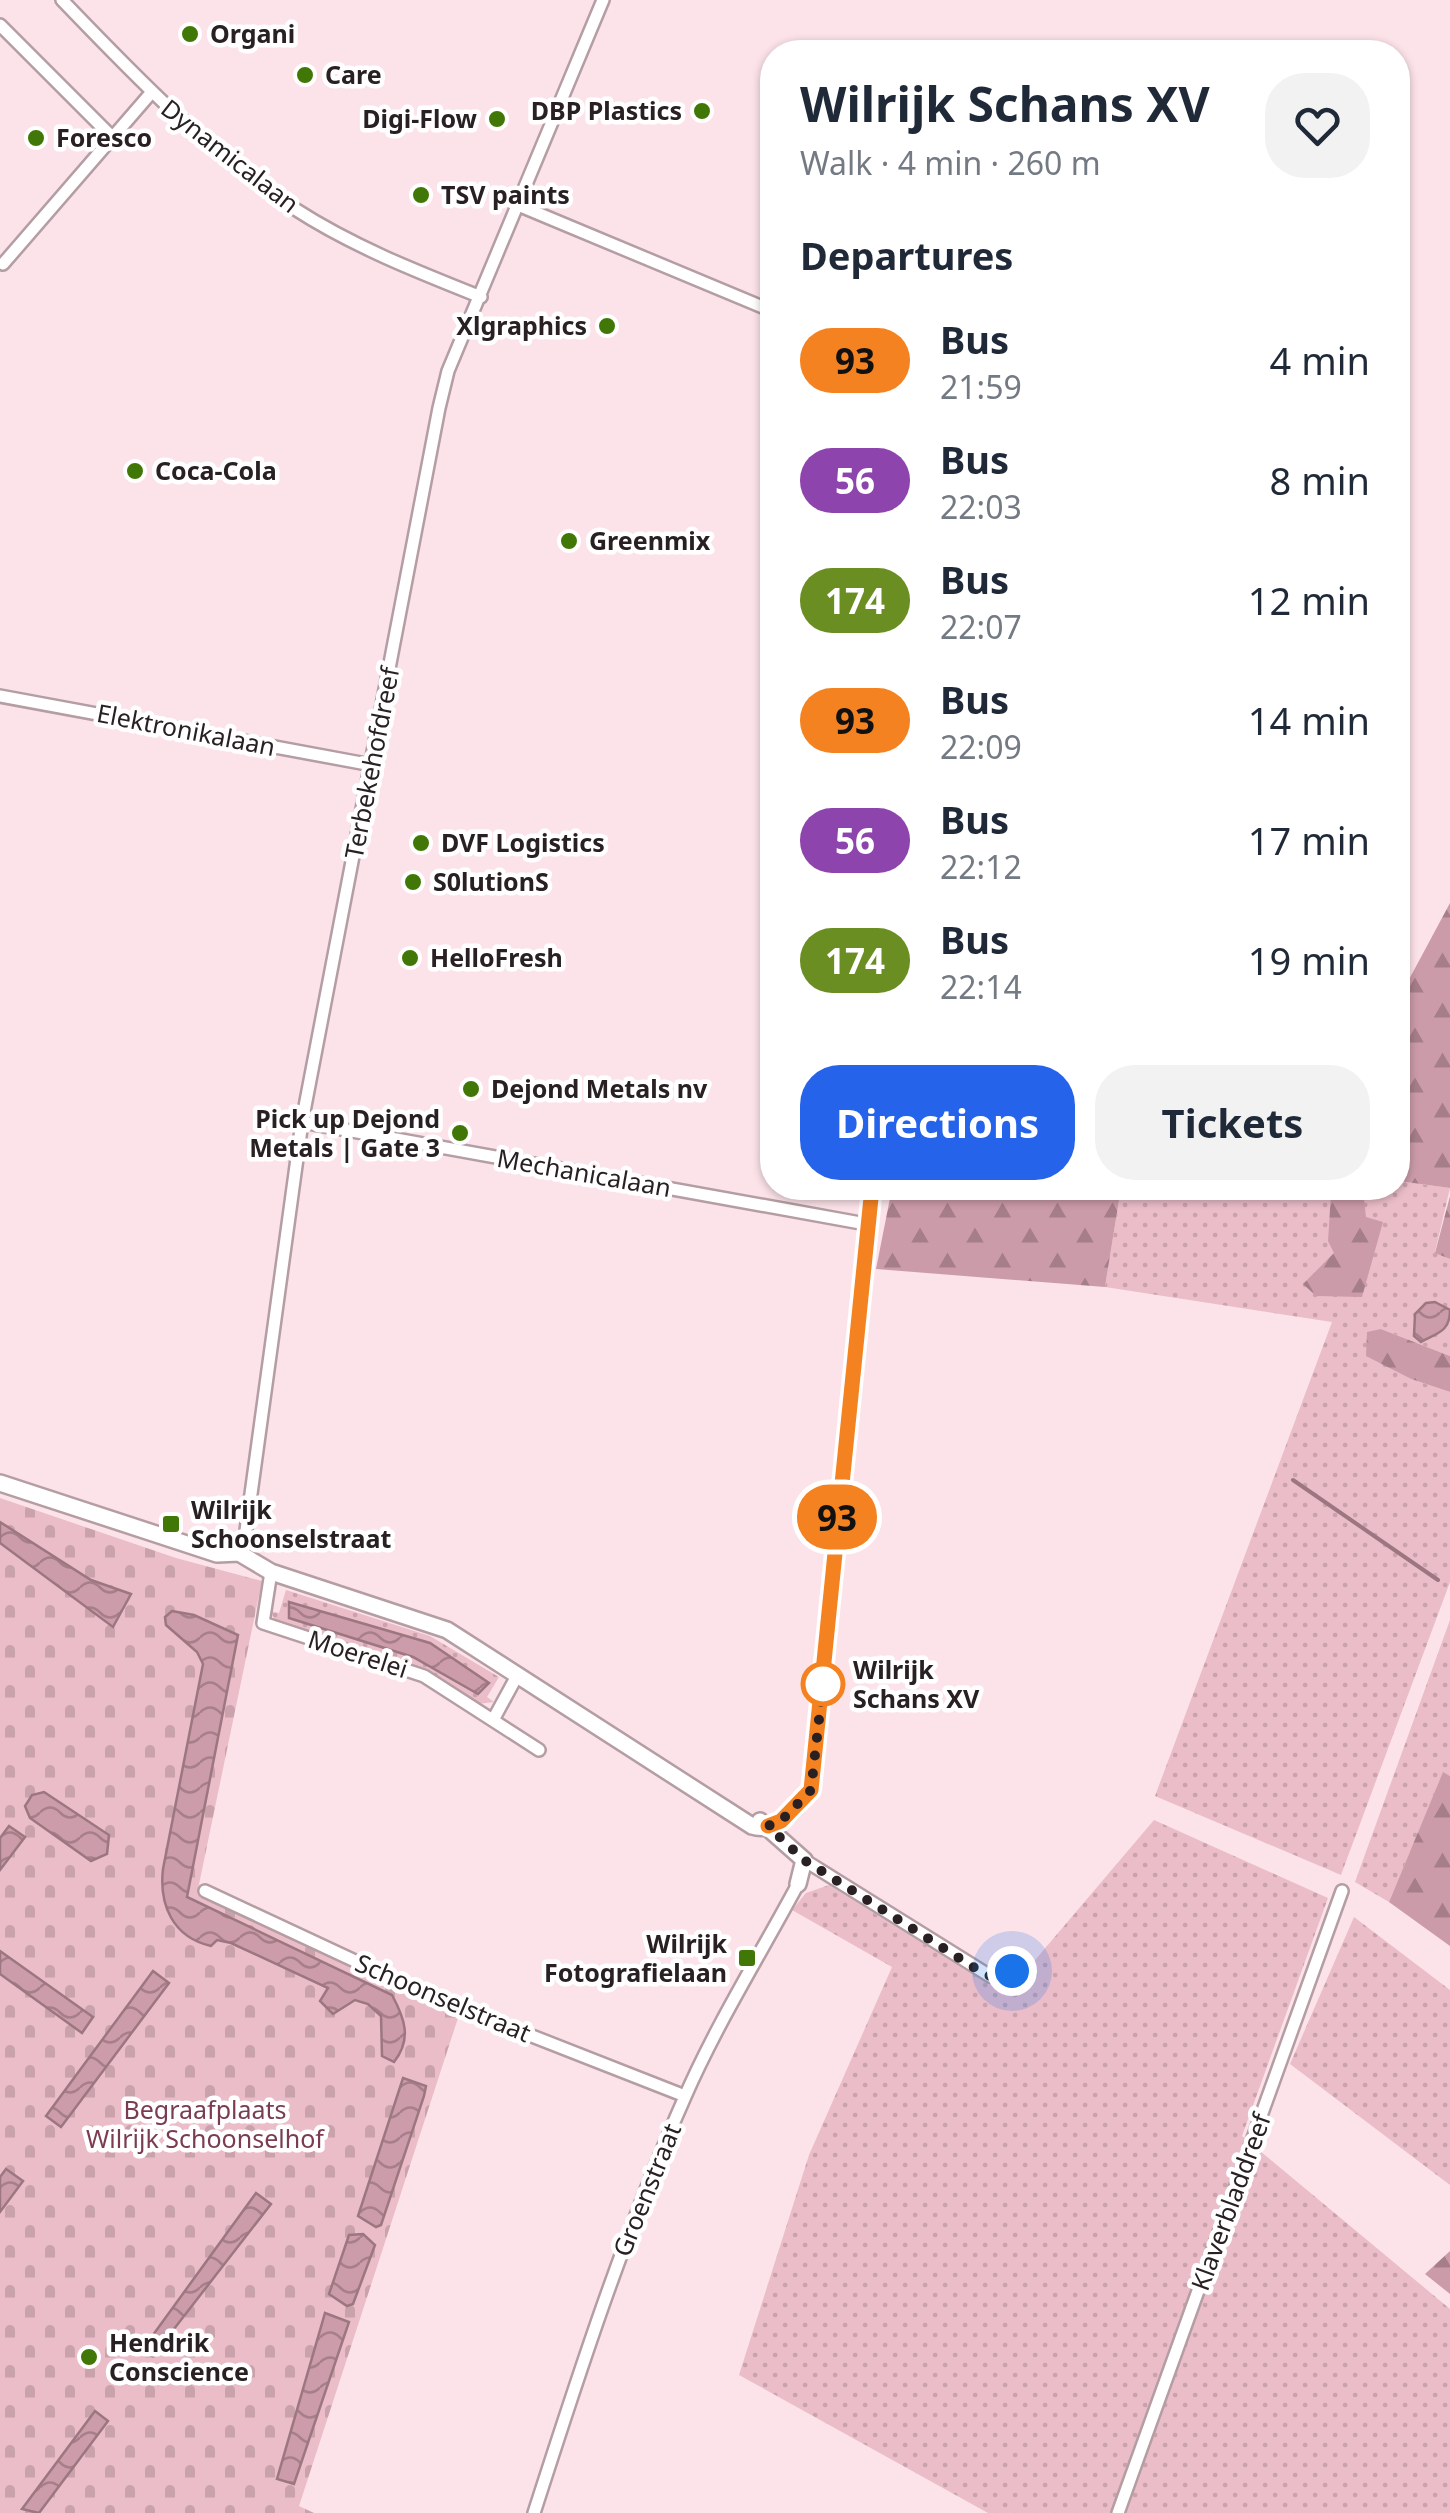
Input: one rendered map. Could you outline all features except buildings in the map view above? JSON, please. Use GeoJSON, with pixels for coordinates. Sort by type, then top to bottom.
{"type":"FeatureCollection","features":[{"type":"Feature","properties":{"kind":"street","name":"Dynamicalaan"},"geometry":{"type":"LineString","coordinates":[[62,0],[151,93],[255,182],[298,211],[391,260],[481,298]]}},
{"type":"Feature","properties":{"kind":"street","name":"Terbekehofdreef"},"geometry":{"type":"LineString","coordinates":[[239,1553],[244,1545],[302,1122],[444,390],[602,0]]}},
{"type":"Feature","properties":{"kind":"street"},"geometry":{"type":"LineString","coordinates":[[0,25],[112,138]]}},
{"type":"Feature","properties":{"kind":"street"},"geometry":{"type":"LineString","coordinates":[[3,264],[151,93]]}},
{"type":"Feature","properties":{"kind":"street"},"geometry":{"type":"LineString","coordinates":[[518,205],[760,306]]}},
{"type":"Feature","properties":{"kind":"street","name":"Elektronikalaan"},"geometry":{"type":"LineString","coordinates":[[0,696],[372,765]]}},
{"type":"Feature","properties":{"kind":"street","name":"Mechanicalaan"},"geometry":{"type":"LineString","coordinates":[[302,1122],[866,1224]]}},
{"type":"Feature","properties":{"kind":"street"},"geometry":{"type":"LineString","coordinates":[[768,1826],[781,1821],[811,1790],[870,1200]]}},
{"type":"Feature","properties":{"kind":"street","name":"Moerelei"},"geometry":{"type":"LineString","coordinates":[[0,1483],[218,1554],[239,1553],[271,1572],[447,1630],[752,1826],[768,1826],[804,1860],[990,1976],[1012,1971]]}},
{"type":"Feature","properties":{"kind":"street","name":"Moerelei"},"geometry":{"type":"LineString","coordinates":[[271,1572],[263,1623],[424,1676],[538,1750]]}},
{"type":"Feature","properties":{"kind":"street"},"geometry":{"type":"LineString","coordinates":[[492,1720],[518,1674]]}},
{"type":"Feature","properties":{"kind":"street"},"geometry":{"type":"LineString","coordinates":[[798,1884],[804,1860]]}},
{"type":"Feature","properties":{"kind":"street","name":"Groenstraat"},"geometry":{"type":"LineString","coordinates":[[534,2513],[601,2307],[685,2096],[798,1884]]}},
{"type":"Feature","properties":{"kind":"street","name":"Klaverbladdreef"},"geometry":{"type":"LineString","coordinates":[[1118,2513],[1342,1891]]}},
{"type":"Feature","properties":{"kind":"street","name":"Schoonselstraat"},"geometry":{"type":"LineString","coordinates":[[205,1892],[430,1996],[685,2096]]}},
{"type":"Feature","properties":{"kind":"green space"},"geometry":{"type":"Polygon","coordinates":[[[1450,903],[1450,1188],[1410,1183],[1410,978],[1450,903]]]}},
{"type":"Feature","properties":{"kind":"green space"},"geometry":{"type":"Polygon","coordinates":[[[1410,1183],[1450,1188],[1435,1252],[1450,1259],[1450,1356],[1381,1329],[1366,1355],[1411,1379],[1450,1392],[1450,1582],[1341,1875],[1155,1796],[1332,1322],[1105,1287],[1119,1200],[1410,1200],[1410,1183]]]}},
{"type":"Feature","properties":{"kind":"green space"},"geometry":{"type":"Polygon","coordinates":[[[1450,1196],[1450,1259],[1435,1253],[1450,1196]]]}},
{"type":"Feature","properties":{"kind":"green space"},"geometry":{"type":"Polygon","coordinates":[[[890,1200],[1119,1200],[1105,1287],[876,1269],[890,1200]]]}},
{"type":"Feature","properties":{"kind":"green space"},"geometry":{"type":"Polygon","coordinates":[[[1331,1200],[1364,1200],[1366,1217],[1383,1222],[1362,1297],[1316,1296],[1303,1284],[1334,1253],[1328,1241],[1331,1200]]]}},
{"type":"Feature","properties":{"kind":"green space"},"geometry":{"type":"Polygon","coordinates":[[[1381,1329],[1450,1356],[1450,1392],[1411,1379],[1366,1356],[1367,1332],[1381,1329]]]}},
{"type":"Feature","properties":{"kind":"green space","name":"Begraafplaats Wilrijk Schoonselhof"},"geometry":{"type":"Polygon","coordinates":[[[0,1498],[176,1558],[262,1581],[197,1894],[459,2015],[299,2506],[314,2513],[0,2513],[0,1498]]]}},
{"type":"Feature","properties":{"kind":"green space"},"geometry":{"type":"Polygon","coordinates":[[[286,1590],[430,1636],[499,1677],[487,1697],[494,1702],[477,1704],[431,1674],[276,1622],[270,1611],[279,1613],[286,1590]]]}},
{"type":"Feature","properties":{"kind":"green space"},"geometry":{"type":"Polygon","coordinates":[[[1450,1620],[1450,1776],[1443,1773],[1389,1902],[1355,1882],[1450,1620]]]}},
{"type":"Feature","properties":{"kind":"green space"},"geometry":{"type":"Polygon","coordinates":[[[1443,1772],[1450,1776],[1450,1946],[1389,1902],[1443,1772]]]}},
{"type":"Feature","properties":{"kind":"green space"},"geometry":{"type":"Polygon","coordinates":[[[1154,1820],[1328,1898],[1242,2136],[1450,2309],[1450,2513],[988,2513],[739,2375],[809,2155],[892,1967],[792,1910],[806,1893],[829,1885],[986,1983],[1000,1967],[1019,1979],[1154,1820]]]}},
{"type":"Feature","properties":{"kind":"green space"},"geometry":{"type":"Polygon","coordinates":[[[1354,1917],[1450,1990],[1450,2185],[1290,2064],[1354,1917]]]}},
{"type":"Feature","properties":{"kind":"green space"},"geometry":{"type":"Polygon","coordinates":[[[1450,2251],[1450,2294],[1425,2274],[1450,2251]]]}},
{"type":"Feature","properties":{"kind":"water"},"geometry":{"type":"Polygon","coordinates":[[[1435,1302],[1450,1310],[1448,1323],[1421,1342],[1414,1336],[1415,1314],[1426,1303],[1435,1302]]]}},
{"type":"Feature","properties":{"kind":"water"},"geometry":{"type":"Polygon","coordinates":[[[0,1522],[91,1580],[131,1594],[113,1627],[0,1543],[0,1522]]]}},
{"type":"Feature","properties":{"kind":"water"},"geometry":{"type":"Polygon","coordinates":[[[289,1602],[430,1643],[489,1683],[478,1694],[413,1657],[289,1618],[289,1602]]]}},
{"type":"Feature","properties":{"kind":"water"},"geometry":{"type":"Polygon","coordinates":[[[172,1611],[194,1615],[238,1635],[187,1897],[392,1995],[405,2029],[400,2054],[394,2062],[382,2056],[381,2016],[368,2004],[355,2000],[333,2014],[320,2001],[328,1988],[231,1943],[217,1940],[211,1946],[198,1942],[186,1935],[171,1917],[163,1895],[163,1869],[203,1664],[197,1652],[166,1625],[165,1617],[172,1611]]]}},
{"type":"Feature","properties":{"kind":"water"},"geometry":{"type":"Polygon","coordinates":[[[44,1792],[109,1835],[107,1854],[91,1861],[30,1818],[25,1806],[32,1795],[44,1792]]]}},
{"type":"Feature","properties":{"kind":"water"},"geometry":{"type":"Polygon","coordinates":[[[9,1826],[25,1837],[0,1870],[0,1838],[9,1826]]]}},
{"type":"Feature","properties":{"kind":"water"},"geometry":{"type":"Polygon","coordinates":[[[0,1951],[93,2017],[82,2033],[0,1974],[0,1951]]]}},
{"type":"Feature","properties":{"kind":"water"},"geometry":{"type":"Polygon","coordinates":[[[153,1971],[169,1983],[61,2127],[46,2116],[153,1971]]]}},
{"type":"Feature","properties":{"kind":"water"},"geometry":{"type":"Polygon","coordinates":[[[403,2078],[426,2086],[381,2225],[376,2227],[358,2216],[403,2078]]]}},
{"type":"Feature","properties":{"kind":"water"},"geometry":{"type":"Polygon","coordinates":[[[6,2169],[23,2181],[0,2212],[0,2177],[6,2169]]]}},
{"type":"Feature","properties":{"kind":"water"},"geometry":{"type":"Polygon","coordinates":[[[256,2193],[271,2204],[153,2356],[145,2346],[256,2193]]]}},
{"type":"Feature","properties":{"kind":"water"},"geometry":{"type":"Polygon","coordinates":[[[363,2234],[375,2245],[353,2304],[347,2306],[329,2294],[349,2235],[363,2234]]]}},
{"type":"Feature","properties":{"kind":"water"},"geometry":{"type":"Polygon","coordinates":[[[325,2313],[349,2322],[294,2484],[277,2479],[325,2313]]]}},
{"type":"Feature","properties":{"kind":"water"},"geometry":{"type":"Polygon","coordinates":[[[95,2411],[108,2421],[39,2513],[22,2509],[95,2411]]]}},
{"type":"Feature","properties":{"kind":"waterway"},"geometry":{"type":"LineString","coordinates":[[1293,1480],[1438,1580]]}},
{"type":"Feature","properties":{"kind":"bus line","name":"93"},"geometry":{"type":"LineString","coordinates":[[768,1826],[781,1821],[811,1790],[870,1200]]}},
{"type":"Feature","properties":{"kind":"place","name":"Organi"},"geometry":{"type":"Point","coordinates":[190,34]}},
{"type":"Feature","properties":{"kind":"place","name":"Care"},"geometry":{"type":"Point","coordinates":[305,75]}},
{"type":"Feature","properties":{"kind":"place","name":"DBP Plastics"},"geometry":{"type":"Point","coordinates":[702,111]}},
{"type":"Feature","properties":{"kind":"place","name":"Digi-Flow"},"geometry":{"type":"Point","coordinates":[497,119]}},
{"type":"Feature","properties":{"kind":"place","name":"Foresco"},"geometry":{"type":"Point","coordinates":[36,138]}},
{"type":"Feature","properties":{"kind":"place","name":"TSV paints"},"geometry":{"type":"Point","coordinates":[421,195]}},
{"type":"Feature","properties":{"kind":"place","name":"Xlgraphics"},"geometry":{"type":"Point","coordinates":[607,326]}},
{"type":"Feature","properties":{"kind":"place","name":"Coca-Cola"},"geometry":{"type":"Point","coordinates":[135,471]}},
{"type":"Feature","properties":{"kind":"place","name":"Greenmix"},"geometry":{"type":"Point","coordinates":[569,541]}},
{"type":"Feature","properties":{"kind":"place","name":"DVF Logistics"},"geometry":{"type":"Point","coordinates":[421,843]}},
{"type":"Feature","properties":{"kind":"place","name":"S0lutionS"},"geometry":{"type":"Point","coordinates":[413,882]}},
{"type":"Feature","properties":{"kind":"place","name":"HelloFresh"},"geometry":{"type":"Point","coordinates":[410,958]}},
{"type":"Feature","properties":{"kind":"place","name":"Dejond Metals nv"},"geometry":{"type":"Point","coordinates":[471,1089]}},
{"type":"Feature","properties":{"kind":"place","name":"Pick up Dejond Metals | Gate 3"},"geometry":{"type":"Point","coordinates":[460,1133]}},
{"type":"Feature","properties":{"kind":"place","name":"Wilrijk Schoonselstraat"},"geometry":{"type":"Point","coordinates":[171,1524]}},
{"type":"Feature","properties":{"kind":"place","name":"Wilrijk Schans XV"},"geometry":{"type":"Point","coordinates":[823,1684]}},
{"type":"Feature","properties":{"kind":"place","name":"Wilrijk Fotografielaan"},"geometry":{"type":"Point","coordinates":[747,1958]}},
{"type":"Feature","properties":{"kind":"place","name":"Hendrik Conscience"},"geometry":{"type":"Point","coordinates":[89,2357]}},
{"type":"Feature","properties":{"kind":"route"},"geometry":{"type":"LineString","coordinates":[[823,1684],[811,1790],[781,1821],[768,1826],[804,1860],[978,1970],[990,1976],[1012,1971]]}}]}
